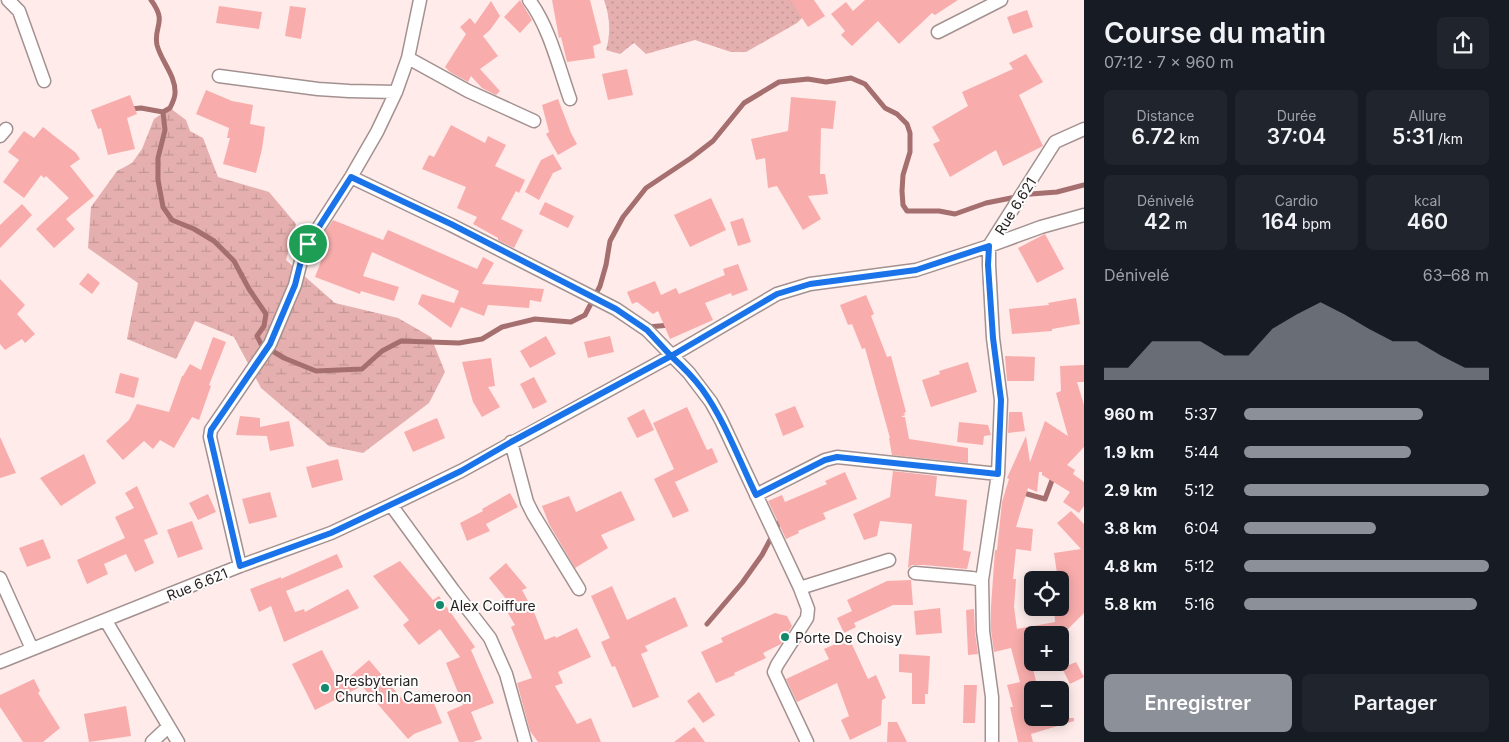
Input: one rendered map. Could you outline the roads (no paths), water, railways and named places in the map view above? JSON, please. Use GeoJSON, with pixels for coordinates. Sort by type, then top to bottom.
{"type":"FeatureCollection","features":[{"type":"Feature","properties":{"kind":"street"},"geometry":{"type":"LineString","coordinates":[[8,0],[19,12],[44,82]]}},
{"type":"Feature","properties":{"kind":"street"},"geometry":{"type":"LineString","coordinates":[[240,566],[210,436],[211,430],[270,344],[292,293],[308,244],[377,132],[396,92],[408,58],[420,0]]}},
{"type":"Feature","properties":{"kind":"street"},"geometry":{"type":"LineString","coordinates":[[530,0],[549,40],[570,99]]}},
{"type":"Feature","properties":{"kind":"street"},"geometry":{"type":"LineString","coordinates":[[938,32],[1001,0]]}},
{"type":"Feature","properties":{"kind":"street"},"geometry":{"type":"LineString","coordinates":[[408,58],[468,91],[534,121]]}},
{"type":"Feature","properties":{"kind":"street"},"geometry":{"type":"LineString","coordinates":[[219,76],[326,89],[396,92]]}},
{"type":"Feature","properties":{"kind":"street","name":"Rue 6.621"},"geometry":{"type":"LineString","coordinates":[[0,662],[240,566],[331,533],[391,505],[461,471],[671,356],[777,294],[810,284],[916,270],[989,246],[1055,142],[1084,129]]}},
{"type":"Feature","properties":{"kind":"street"},"geometry":{"type":"LineString","coordinates":[[351,177],[451,224],[616,309],[647,330],[689,373],[711,402],[721,420],[800,588],[808,610],[807,618],[774,672],[807,742]]}},
{"type":"Feature","properties":{"kind":"street"},"geometry":{"type":"LineString","coordinates":[[992,742],[992,697],[983,631],[982,580],[998,474],[1001,400],[993,338],[988,265],[989,246],[1041,227],[1084,215]]}},
{"type":"Feature","properties":{"kind":"street"},"geometry":{"type":"LineString","coordinates":[[511,442],[530,508],[579,590]]}},
{"type":"Feature","properties":{"kind":"street"},"geometry":{"type":"LineString","coordinates":[[756,495],[825,460],[837,457],[998,474]]}},
{"type":"Feature","properties":{"kind":"street"},"geometry":{"type":"LineString","coordinates":[[391,505],[490,638],[506,674],[525,742]]}},
{"type":"Feature","properties":{"kind":"street"},"geometry":{"type":"LineString","coordinates":[[800,588],[888,560]]}},
{"type":"Feature","properties":{"kind":"street"},"geometry":{"type":"LineString","coordinates":[[915,573],[982,580]]}},
{"type":"Feature","properties":{"kind":"street"},"geometry":{"type":"LineString","coordinates":[[0,578],[32,649]]}},
{"type":"Feature","properties":{"kind":"street"},"geometry":{"type":"LineString","coordinates":[[106,621],[178,742]]}},
{"type":"Feature","properties":{"kind":"street"},"geometry":{"type":"LineString","coordinates":[[152,742],[168,727]]}},
{"type":"Feature","properties":{"kind":"waterway"},"geometry":{"type":"LineString","coordinates":[[151,0],[159,14],[157,45],[175,87],[172,105],[163,112],[165,130],[158,158],[158,180],[163,207],[172,220],[194,229],[214,241],[234,261],[249,289],[266,314],[264,326],[257,336],[261,344],[284,358],[316,371],[362,369],[382,351],[401,341],[459,343],[482,339],[502,327],[535,319],[571,322],[585,315],[600,286],[610,241],[623,217],[646,188],[713,141],[744,103],[779,82],[808,79],[826,82],[851,78],[865,84],[885,108],[897,114],[907,124],[910,133],[910,152],[903,175],[902,191],[903,205],[907,211],[939,211],[955,214],[986,203],[1031,194],[1057,192],[1084,185]]}},
{"type":"Feature","properties":{"kind":"waterway"},"geometry":{"type":"LineString","coordinates":[[130,109],[141,108],[163,112]]}},
{"type":"Feature","properties":{"kind":"waterway"},"geometry":{"type":"LineString","coordinates":[[648,327],[670,325]]}},
{"type":"Feature","properties":{"kind":"waterway"},"geometry":{"type":"LineString","coordinates":[[1020,492],[1045,499],[1054,475]]}},
{"type":"Feature","properties":{"kind":"waterway"},"geometry":{"type":"LineString","coordinates":[[707,624],[742,583],[762,555],[781,519]]}},
{"type":"Feature","properties":{"kind":"place","name":"Alex Coiffure"},"geometry":{"type":"Point","coordinates":[440,605]}},
{"type":"Feature","properties":{"kind":"place","name":"Porte De Choisy"},"geometry":{"type":"Point","coordinates":[785,637]}},
{"type":"Feature","properties":{"kind":"place","name":"Presbyterian Church In Cameroon"},"geometry":{"type":"Point","coordinates":[325,688]}}]}
